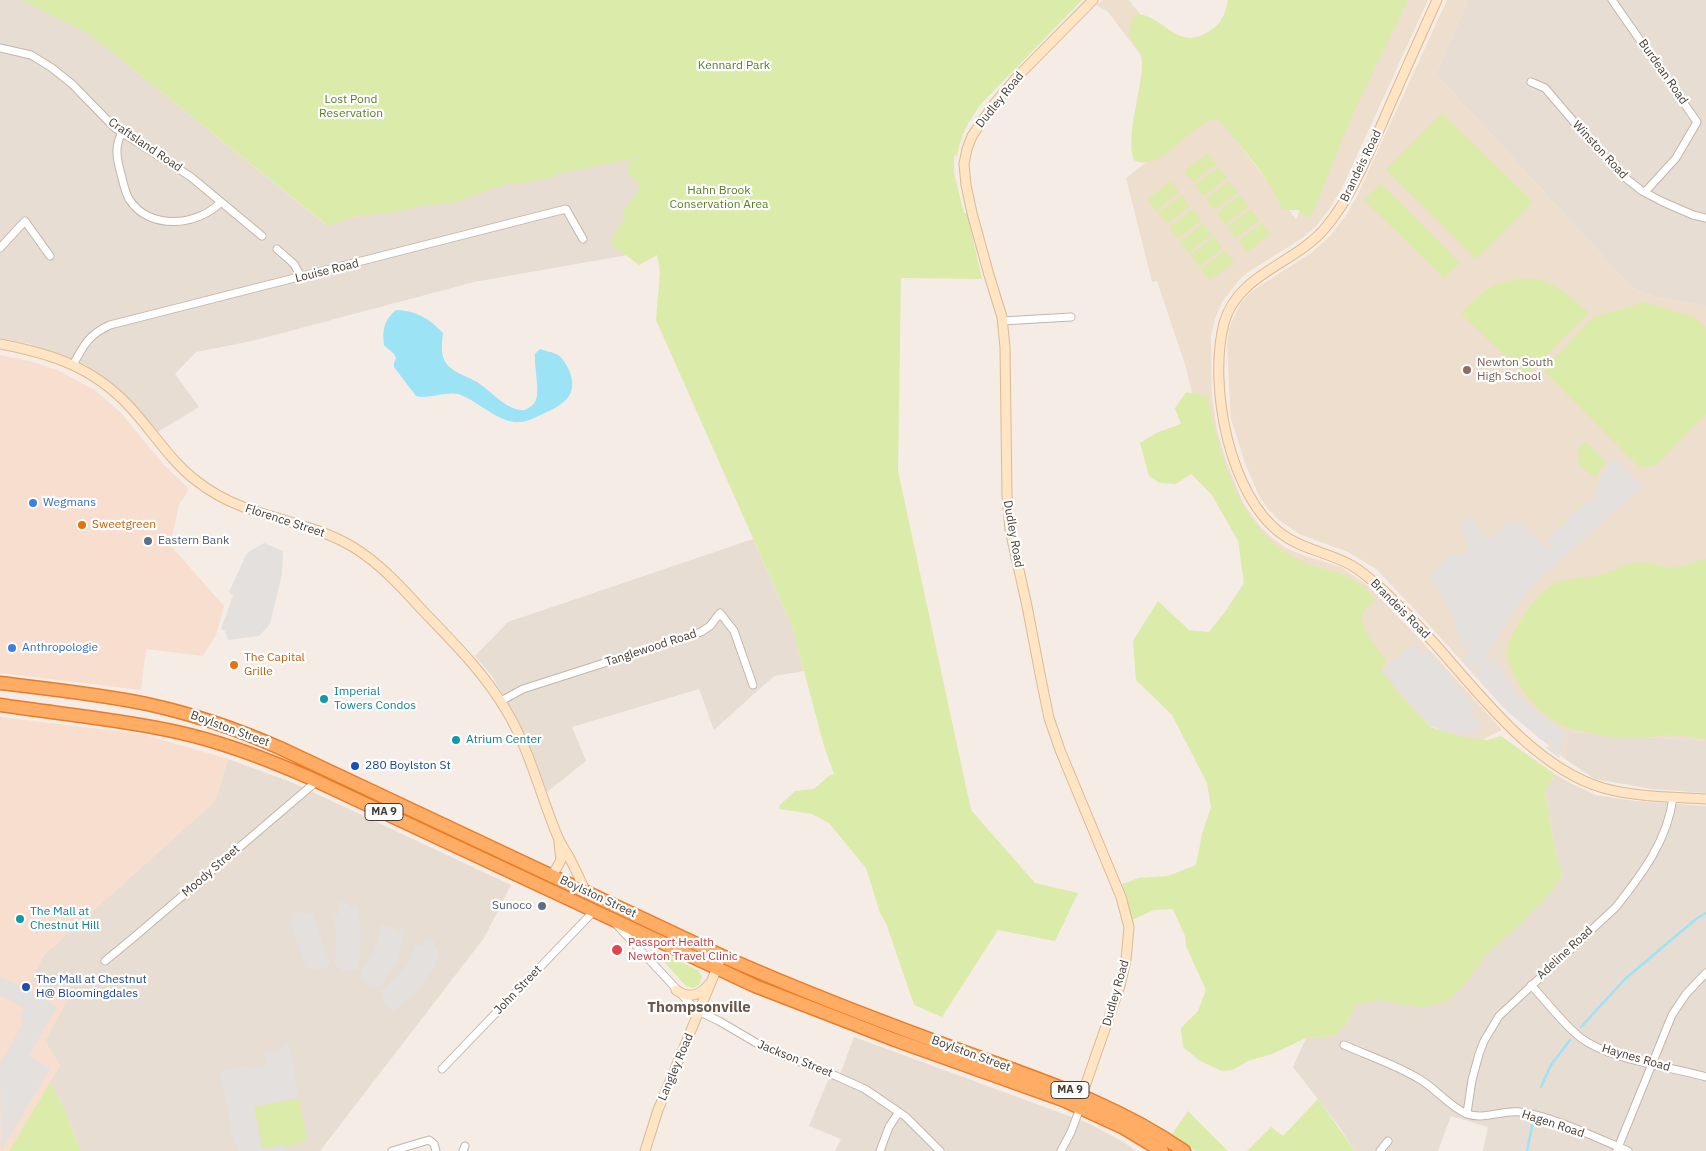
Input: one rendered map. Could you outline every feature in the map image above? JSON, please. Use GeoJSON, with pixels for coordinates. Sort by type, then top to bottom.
{"type":"FeatureCollection","features":[{"type":"Feature","properties":{"kind":"highway","name":"Boylston Street"},"geometry":{"type":"LineString","coordinates":[[0,683],[146,704],[222,724],[280,748],[767,976],[1081,1101],[1162,1151]]}},
{"type":"Feature","properties":{"kind":"highway","name":"Boylston Street"},"geometry":{"type":"LineString","coordinates":[[0,705],[112,720],[178,732],[251,753],[316,781],[594,911],[715,974],[1131,1118],[1184,1151]]}},
{"type":"Feature","properties":{"kind":"street","name":"Dudley Road"},"geometry":{"type":"LineString","coordinates":[[1061,1151],[1068,1139],[1120,986],[1126,960],[1129,927],[1121,897],[1060,750],[1049,718],[1010,530],[1006,495],[1005,347],[1002,321],[966,185],[964,164],[967,149],[974,133],[994,104],[1017,77],[1093,0]]}},
{"type":"Feature","properties":{"kind":"street","name":"Brandeis Road"},"geometry":{"type":"LineString","coordinates":[[1437,0],[1363,167],[1339,211],[1321,234],[1309,244],[1266,272],[1243,290],[1234,302],[1225,320],[1221,341],[1220,390],[1221,409],[1231,455],[1249,494],[1266,520],[1281,534],[1295,543],[1350,564],[1369,577],[1397,603],[1489,706],[1521,738],[1556,764],[1577,777],[1602,787],[1673,797],[1706,799]]}},
{"type":"Feature","properties":{"kind":"street","name":"Burdean Road"},"geometry":{"type":"LineString","coordinates":[[1612,0],[1697,122],[1676,158],[1645,192]]}},
{"type":"Feature","properties":{"kind":"street","name":"Craftsland Road"},"geometry":{"type":"LineString","coordinates":[[0,48],[31,55],[52,68],[72,84],[122,133],[180,169],[262,236]]}},
{"type":"Feature","properties":{"kind":"street","name":"Winston Road"},"geometry":{"type":"LineString","coordinates":[[1531,82],[1545,88],[1623,176],[1645,192],[1706,218]]}},
{"type":"Feature","properties":{"kind":"street"},"geometry":{"type":"LineString","coordinates":[[122,133],[116,152],[125,189],[129,199],[146,215],[167,222],[180,222],[202,216],[210,212],[221,202]]}},
{"type":"Feature","properties":{"kind":"street","name":"Louise Road"},"geometry":{"type":"LineString","coordinates":[[73,365],[94,333],[110,326],[566,209],[583,238]]}},
{"type":"Feature","properties":{"kind":"street"},"geometry":{"type":"LineString","coordinates":[[0,248],[25,221],[50,256]]}},
{"type":"Feature","properties":{"kind":"street"},"geometry":{"type":"LineString","coordinates":[[277,249],[294,264],[301,278]]}},
{"type":"Feature","properties":{"kind":"street"},"geometry":{"type":"LineString","coordinates":[[1002,321],[1071,317]]}},
{"type":"Feature","properties":{"kind":"street","name":"Florence Street"},"geometry":{"type":"LineString","coordinates":[[0,344],[37,352],[73,365],[101,381],[120,397],[171,457],[189,475],[209,490],[248,510],[329,535],[353,548],[376,564],[462,651],[501,701],[520,738],[558,838],[586,892]]}},
{"type":"Feature","properties":{"kind":"street","name":"Tanglewood Road"},"geometry":{"type":"LineString","coordinates":[[501,701],[523,689],[701,632],[710,626],[720,613],[734,631],[753,685]]}},
{"type":"Feature","properties":{"kind":"street","name":"Moody Street"},"geometry":{"type":"LineString","coordinates":[[105,961],[316,781]]}},
{"type":"Feature","properties":{"kind":"street","name":"Adeline Road"},"geometry":{"type":"LineString","coordinates":[[1466,1113],[1472,1080],[1484,1042],[1499,1016],[1616,907],[1657,849],[1666,829],[1673,797]]}},
{"type":"Feature","properties":{"kind":"street","name":"Florence Street"},"geometry":{"type":"LineString","coordinates":[[552,876],[561,858],[558,838]]}},
{"type":"Feature","properties":{"kind":"street","name":"John Street"},"geometry":{"type":"LineString","coordinates":[[442,1069],[594,911]]}},
{"type":"Feature","properties":{"kind":"street","name":"Jackson Street"},"geometry":{"type":"LineString","coordinates":[[612,920],[693,1008],[764,1048],[855,1084],[899,1112],[920,1129],[940,1151]]}},
{"type":"Feature","properties":{"kind":"street","name":"Langley Road"},"geometry":{"type":"LineString","coordinates":[[645,1151],[658,1110],[722,956]]}},
{"type":"Feature","properties":{"kind":"street"},"geometry":{"type":"LineString","coordinates":[[1617,1149],[1672,1015],[1686,994],[1706,973]]}},
{"type":"Feature","properties":{"kind":"street"},"geometry":{"type":"LineString","coordinates":[[676,990],[688,996],[696,995],[704,990],[715,974]]}},
{"type":"Feature","properties":{"kind":"street","name":"Haynes Road"},"geometry":{"type":"LineString","coordinates":[[1531,985],[1581,1038],[1596,1046],[1618,1055],[1706,1077]]}},
{"type":"Feature","properties":{"kind":"street"},"geometry":{"type":"LineString","coordinates":[[1344,1046],[1420,1079],[1454,1106],[1466,1113]]}},
{"type":"Feature","properties":{"kind":"street"},"geometry":{"type":"LineString","coordinates":[[880,1151],[899,1112]]}},
{"type":"Feature","properties":{"kind":"street","name":"Hagen Road"},"geometry":{"type":"LineString","coordinates":[[1466,1113],[1477,1116],[1503,1112],[1526,1113],[1563,1125],[1617,1149],[1628,1151]]}},
{"type":"Feature","properties":{"kind":"street"},"geometry":{"type":"LineString","coordinates":[[1132,1132],[1150,1151]]}},
{"type":"Feature","properties":{"kind":"street"},"geometry":{"type":"LineString","coordinates":[[392,1151],[429,1140],[434,1144],[436,1151]]}},
{"type":"Feature","properties":{"kind":"street"},"geometry":{"type":"LineString","coordinates":[[1380,1151],[1388,1141]]}},
{"type":"Feature","properties":{"kind":"shaded area"},"geometry":{"type":"Polygon","coordinates":[[[0,0],[21,0],[88,33],[325,224],[637,151],[656,250],[474,282],[252,341],[196,352],[175,374],[199,407],[156,433],[138,408],[106,379],[86,365],[30,344],[0,338],[0,0]]]}},
{"type":"Feature","properties":{"kind":"shaded area"},"geometry":{"type":"Polygon","coordinates":[[[1103,0],[1129,0],[1296,219],[1402,0],[1428,0],[1343,186],[1330,208],[1316,226],[1301,239],[1240,279],[1222,302],[1211,336],[1212,395],[1217,431],[1227,463],[1243,503],[1258,524],[1286,548],[1341,567],[1367,585],[1416,635],[1502,730],[1473,744],[1448,735],[1421,718],[1403,711],[1210,473],[1186,367],[1157,281],[1152,282],[1126,178],[1194,125],[1108,12],[1096,5],[1103,0]]]}},
{"type":"Feature","properties":{"kind":"shaded area","name":"Newton South High School"},"geometry":{"type":"Polygon","coordinates":[[[1447,0],[1468,0],[1436,74],[1632,288],[1656,297],[1706,306],[1706,741],[1570,732],[1565,759],[1503,707],[1376,569],[1348,552],[1299,534],[1279,520],[1259,496],[1245,463],[1231,419],[1227,345],[1229,329],[1234,317],[1241,303],[1252,291],[1311,253],[1330,236],[1347,214],[1447,0]]]}},
{"type":"Feature","properties":{"kind":"shaded area"},"geometry":{"type":"Polygon","coordinates":[[[1468,0],[1706,0],[1706,306],[1656,297],[1632,288],[1436,74],[1468,0]]]}},
{"type":"Feature","properties":{"kind":"shaded area"},"geometry":{"type":"Polygon","coordinates":[[[0,355],[33,362],[57,370],[95,390],[122,414],[163,464],[189,489],[179,505],[170,545],[224,606],[216,635],[203,656],[146,649],[141,690],[0,673],[0,355]]]}},
{"type":"Feature","properties":{"kind":"shaded area"},"geometry":{"type":"Polygon","coordinates":[[[1614,458],[1643,487],[1543,575],[1528,591],[1512,613],[1486,658],[1488,662],[1493,658],[1507,677],[1514,692],[1565,733],[1559,755],[1560,758],[1546,748],[1551,745],[1552,741],[1549,740],[1547,743],[1539,738],[1498,701],[1475,673],[1481,667],[1480,665],[1475,667],[1472,673],[1461,655],[1469,654],[1470,648],[1462,649],[1449,607],[1443,596],[1428,578],[1450,555],[1460,555],[1467,551],[1469,542],[1467,537],[1458,528],[1471,516],[1484,538],[1491,537],[1507,523],[1515,522],[1521,524],[1548,550],[1552,547],[1546,541],[1590,498],[1593,502],[1596,501],[1600,477],[1614,458]]]}},
{"type":"Feature","properties":{"kind":"shaded area"},"geometry":{"type":"Polygon","coordinates":[[[753,539],[792,626],[804,671],[774,676],[714,730],[699,689],[572,727],[586,761],[547,792],[515,715],[492,676],[475,656],[508,622],[753,539]]]}},
{"type":"Feature","properties":{"kind":"shaded area"},"geometry":{"type":"Polygon","coordinates":[[[264,543],[283,551],[282,574],[270,624],[259,636],[228,640],[225,631],[221,629],[233,596],[229,592],[247,553],[264,543]]]}},
{"type":"Feature","properties":{"kind":"shaded area"},"geometry":{"type":"Polygon","coordinates":[[[1414,644],[1422,654],[1429,650],[1476,709],[1471,713],[1471,716],[1477,718],[1482,724],[1472,733],[1464,735],[1430,726],[1383,672],[1387,666],[1414,644]]]}},
{"type":"Feature","properties":{"kind":"shaded area"},"geometry":{"type":"Polygon","coordinates":[[[0,717],[142,734],[228,759],[215,801],[44,955],[31,980],[68,1000],[45,1041],[60,1065],[9,1151],[0,1151],[0,717]]]}},
{"type":"Feature","properties":{"kind":"shaded area"},"geometry":{"type":"Polygon","coordinates":[[[1569,732],[1706,741],[1706,793],[1652,789],[1595,779],[1565,759],[1569,732]]]}},
{"type":"Feature","properties":{"kind":"shaded area"},"geometry":{"type":"Polygon","coordinates":[[[228,759],[291,782],[511,885],[484,938],[320,1151],[81,1151],[62,1104],[50,1082],[60,1065],[45,1041],[31,980],[44,955],[215,801],[228,759]]]}},
{"type":"Feature","properties":{"kind":"shaded area"},"geometry":{"type":"Polygon","coordinates":[[[1555,774],[1596,795],[1635,801],[1706,806],[1706,1151],[1483,1151],[1488,1127],[1451,1116],[1438,1151],[1355,1151],[1338,1125],[1293,1067],[1306,1038],[1335,1036],[1347,1023],[1356,1004],[1465,984],[1487,954],[1552,891],[1562,875],[1555,848],[1545,791],[1555,774]]]}},
{"type":"Feature","properties":{"kind":"shaded area"},"geometry":{"type":"Polygon","coordinates":[[[339,902],[349,903],[350,907],[358,907],[361,933],[358,970],[343,971],[334,964],[337,945],[334,916],[339,914],[339,902]]]}},
{"type":"Feature","properties":{"kind":"shaded area"},"geometry":{"type":"Polygon","coordinates":[[[305,911],[306,914],[312,913],[314,917],[330,964],[321,969],[306,968],[292,929],[291,923],[296,920],[294,914],[305,911]]]}},
{"type":"Feature","properties":{"kind":"shaded area"},"geometry":{"type":"Polygon","coordinates":[[[381,925],[388,926],[404,935],[398,958],[379,988],[366,983],[360,974],[374,951],[381,925]]]}},
{"type":"Feature","properties":{"kind":"shaded area"},"geometry":{"type":"Polygon","coordinates":[[[424,938],[436,940],[433,947],[439,951],[435,965],[421,987],[394,1012],[384,1002],[381,991],[402,971],[416,945],[422,946],[425,941],[424,938]]]}},
{"type":"Feature","properties":{"kind":"shaded area"},"geometry":{"type":"Polygon","coordinates":[[[0,977],[21,986],[57,1007],[29,1055],[50,1068],[1,1151],[0,1064],[23,1023],[20,1014],[23,1008],[0,995],[0,977]]]}},
{"type":"Feature","properties":{"kind":"shaded area"},"geometry":{"type":"Polygon","coordinates":[[[854,1037],[1088,1123],[1136,1151],[835,1151],[841,1139],[809,1126],[829,1078],[838,1080],[854,1037]]]}},
{"type":"Feature","properties":{"kind":"shaded area"},"geometry":{"type":"Polygon","coordinates":[[[289,1044],[299,1097],[254,1107],[262,1150],[285,1145],[286,1151],[238,1151],[237,1145],[234,1144],[233,1135],[231,1135],[225,1092],[220,1075],[222,1074],[221,1071],[243,1066],[250,1069],[265,1066],[268,1061],[264,1053],[268,1051],[276,1052],[289,1044]]]}},
{"type":"Feature","properties":{"kind":"green space"},"geometry":{"type":"Polygon","coordinates":[[[21,0],[1082,0],[982,103],[966,128],[957,156],[954,155],[954,173],[964,213],[967,213],[982,279],[901,278],[898,471],[971,810],[1035,883],[1078,893],[1055,941],[998,930],[942,1017],[914,1005],[886,923],[880,913],[866,868],[829,823],[812,814],[780,809],[779,806],[795,791],[814,789],[834,774],[824,746],[792,626],[656,320],[660,272],[657,255],[639,265],[612,245],[614,234],[624,220],[623,209],[641,186],[628,174],[629,162],[639,158],[559,173],[551,178],[505,184],[457,202],[419,206],[397,212],[358,216],[328,226],[88,33],[21,0]]]}},
{"type":"Feature","properties":{"kind":"green space"},"geometry":{"type":"Polygon","coordinates":[[[1228,0],[1408,0],[1350,120],[1313,212],[1309,217],[1306,217],[1298,210],[1285,210],[1282,208],[1262,173],[1219,120],[1211,120],[1201,125],[1157,159],[1145,163],[1134,160],[1131,139],[1142,64],[1139,51],[1130,36],[1129,30],[1136,14],[1155,20],[1180,36],[1189,38],[1199,36],[1218,24],[1228,0]]]}},
{"type":"Feature","properties":{"kind":"green space"},"geometry":{"type":"Polygon","coordinates":[[[1442,113],[1533,202],[1476,259],[1386,170],[1442,113]]]}},
{"type":"Feature","properties":{"kind":"green space"},"geometry":{"type":"Polygon","coordinates":[[[1208,153],[1216,164],[1193,182],[1184,171],[1208,153]]]}},
{"type":"Feature","properties":{"kind":"green space"},"geometry":{"type":"Polygon","coordinates":[[[1219,167],[1227,178],[1203,196],[1195,185],[1219,167]]]}},
{"type":"Feature","properties":{"kind":"green space"},"geometry":{"type":"Polygon","coordinates":[[[1171,181],[1179,192],[1156,211],[1147,200],[1171,181]]]}},
{"type":"Feature","properties":{"kind":"green space"},"geometry":{"type":"Polygon","coordinates":[[[1229,181],[1238,192],[1214,210],[1206,199],[1229,181]]]}},
{"type":"Feature","properties":{"kind":"green space"},"geometry":{"type":"Polygon","coordinates":[[[1381,184],[1460,263],[1444,278],[1364,200],[1381,184]]]}},
{"type":"Feature","properties":{"kind":"green space"},"geometry":{"type":"Polygon","coordinates":[[[1182,195],[1190,206],[1167,224],[1158,213],[1182,195]]]}},
{"type":"Feature","properties":{"kind":"green space"},"geometry":{"type":"Polygon","coordinates":[[[1240,195],[1249,206],[1225,224],[1217,213],[1240,195]]]}},
{"type":"Feature","properties":{"kind":"green space"},"geometry":{"type":"Polygon","coordinates":[[[1193,209],[1201,220],[1178,239],[1169,228],[1193,209]]]}},
{"type":"Feature","properties":{"kind":"green space"},"geometry":{"type":"Polygon","coordinates":[[[1251,209],[1259,220],[1236,238],[1227,227],[1251,209]]]}},
{"type":"Feature","properties":{"kind":"green space"},"geometry":{"type":"Polygon","coordinates":[[[1203,223],[1212,234],[1188,253],[1180,242],[1203,223]]]}},
{"type":"Feature","properties":{"kind":"green space"},"geometry":{"type":"Polygon","coordinates":[[[1262,223],[1270,234],[1247,252],[1238,241],[1262,223]]]}},
{"type":"Feature","properties":{"kind":"green space"},"geometry":{"type":"Polygon","coordinates":[[[1214,237],[1223,248],[1199,266],[1190,255],[1214,237]]]}},
{"type":"Feature","properties":{"kind":"green space"},"geometry":{"type":"Polygon","coordinates":[[[1225,251],[1234,262],[1210,280],[1201,269],[1225,251]]]}},
{"type":"Feature","properties":{"kind":"green space"},"geometry":{"type":"Polygon","coordinates":[[[1520,279],[1544,281],[1564,292],[1589,312],[1526,377],[1461,313],[1475,299],[1494,286],[1520,279]]]}},
{"type":"Feature","properties":{"kind":"green space"},"geometry":{"type":"Polygon","coordinates":[[[1644,302],[1694,317],[1706,328],[1706,414],[1655,466],[1639,467],[1543,370],[1592,318],[1644,302]]]}},
{"type":"Feature","properties":{"kind":"green space"},"geometry":{"type":"Polygon","coordinates":[[[1186,392],[1207,396],[1222,454],[1236,492],[1257,525],[1270,540],[1303,562],[1351,578],[1372,595],[1375,602],[1365,609],[1362,615],[1363,622],[1369,636],[1387,661],[1381,669],[1399,694],[1431,727],[1465,738],[1488,740],[1501,736],[1555,774],[1545,791],[1555,848],[1562,875],[1552,891],[1487,954],[1465,984],[1449,1000],[1422,1008],[1379,1000],[1356,1004],[1347,1023],[1335,1036],[1306,1038],[1272,1054],[1248,1061],[1232,1070],[1222,1071],[1200,1061],[1183,1047],[1181,1028],[1198,1011],[1206,990],[1186,946],[1185,936],[1173,909],[1154,910],[1132,920],[1122,884],[1139,878],[1168,876],[1196,865],[1202,834],[1211,807],[1207,783],[1172,715],[1136,680],[1133,641],[1158,601],[1189,630],[1209,632],[1244,583],[1238,541],[1212,495],[1191,474],[1176,484],[1160,483],[1149,476],[1140,443],[1156,433],[1181,424],[1175,408],[1186,392]]]}},
{"type":"Feature","properties":{"kind":"green space"},"geometry":{"type":"Polygon","coordinates":[[[1585,441],[1606,462],[1595,478],[1577,462],[1581,457],[1576,451],[1585,441]]]}},
{"type":"Feature","properties":{"kind":"green space"},"geometry":{"type":"Polygon","coordinates":[[[1706,558],[1706,739],[1673,735],[1624,738],[1587,733],[1564,726],[1544,714],[1536,706],[1517,680],[1510,666],[1507,651],[1511,639],[1526,612],[1539,596],[1552,585],[1563,580],[1596,576],[1632,563],[1638,562],[1677,567],[1706,558]]]}},
{"type":"Feature","properties":{"kind":"green space"},"geometry":{"type":"Polygon","coordinates":[[[658,951],[698,970],[702,977],[699,985],[693,988],[686,986],[656,953],[658,951]]]}},
{"type":"Feature","properties":{"kind":"green space"},"geometry":{"type":"Polygon","coordinates":[[[50,1082],[62,1104],[81,1151],[9,1151],[50,1082]]]}},
{"type":"Feature","properties":{"kind":"green space"},"geometry":{"type":"Polygon","coordinates":[[[299,1098],[307,1141],[286,1147],[285,1145],[263,1149],[254,1107],[299,1098]]]}},
{"type":"Feature","properties":{"kind":"green space"},"geometry":{"type":"Polygon","coordinates":[[[1318,1099],[1355,1151],[1247,1151],[1271,1127],[1283,1136],[1318,1099]]]}},
{"type":"Feature","properties":{"kind":"green space"},"geometry":{"type":"Polygon","coordinates":[[[1188,1111],[1228,1151],[1196,1151],[1172,1134],[1188,1111]]]}},
{"type":"Feature","properties":{"kind":"water"},"geometry":{"type":"Polygon","coordinates":[[[396,310],[403,310],[422,316],[433,323],[443,333],[442,352],[444,360],[449,366],[481,384],[502,402],[514,409],[528,409],[536,400],[535,354],[540,349],[556,354],[563,360],[572,378],[571,392],[559,406],[532,419],[520,422],[505,420],[461,395],[416,396],[394,367],[396,358],[394,354],[384,345],[383,335],[385,326],[396,310]]]}},
{"type":"Feature","properties":{"kind":"waterway"},"geometry":{"type":"LineString","coordinates":[[1581,1027],[1625,979],[1696,919],[1706,913]]}},
{"type":"Feature","properties":{"kind":"waterway"},"geometry":{"type":"LineString","coordinates":[[1541,1087],[1551,1065],[1570,1040]]}},
{"type":"Feature","properties":{"kind":"waterway"},"geometry":{"type":"LineString","coordinates":[[1527,1151],[1533,1122]]}},
{"type":"Feature","properties":{"kind":"place","name":"Newton South High School"},"geometry":{"type":"Point","coordinates":[1467,370]}},
{"type":"Feature","properties":{"kind":"place","name":"Wegmans"},"geometry":{"type":"Point","coordinates":[33,503]}},
{"type":"Feature","properties":{"kind":"place","name":"Sweetgreen"},"geometry":{"type":"Point","coordinates":[82,525]}},
{"type":"Feature","properties":{"kind":"place","name":"Eastern Bank"},"geometry":{"type":"Point","coordinates":[148,541]}},
{"type":"Feature","properties":{"kind":"place","name":"Anthropologie"},"geometry":{"type":"Point","coordinates":[12,648]}},
{"type":"Feature","properties":{"kind":"place","name":"The Capital Grille"},"geometry":{"type":"Point","coordinates":[234,665]}},
{"type":"Feature","properties":{"kind":"place","name":"Imperial Towers Condos"},"geometry":{"type":"Point","coordinates":[324,699]}},
{"type":"Feature","properties":{"kind":"place","name":"Atrium Center"},"geometry":{"type":"Point","coordinates":[456,740]}},
{"type":"Feature","properties":{"kind":"place","name":"280 Boylston St"},"geometry":{"type":"Point","coordinates":[355,766]}},
{"type":"Feature","properties":{"kind":"place","name":"Sunoco"},"geometry":{"type":"Point","coordinates":[542,906]}},
{"type":"Feature","properties":{"kind":"place","name":"The Mall at Chestnut Hill"},"geometry":{"type":"Point","coordinates":[20,919]}},
{"type":"Feature","properties":{"kind":"place","name":"Passport Health Newton Travel Clinic"},"geometry":{"type":"Point","coordinates":[617,950]}},
{"type":"Feature","properties":{"kind":"place","name":"The Mall at Chestnut H@ Bloomingdales"},"geometry":{"type":"Point","coordinates":[26,987]}},
{"type":"Feature","properties":{"kind":"district","name":"Thompsonville"},"geometry":{"type":"Point","coordinates":[699,1008]}},
{"type":"Feature","properties":{"kind":"park label","name":"Kennard Park"},"geometry":{"type":"Point","coordinates":[734,66]}},
{"type":"Feature","properties":{"kind":"park label","name":"Lost Pond Reservation"},"geometry":{"type":"Point","coordinates":[351,107]}},
{"type":"Feature","properties":{"kind":"park label","name":"Hahn Brook Conservation Area"},"geometry":{"type":"Point","coordinates":[719,198]}}]}
